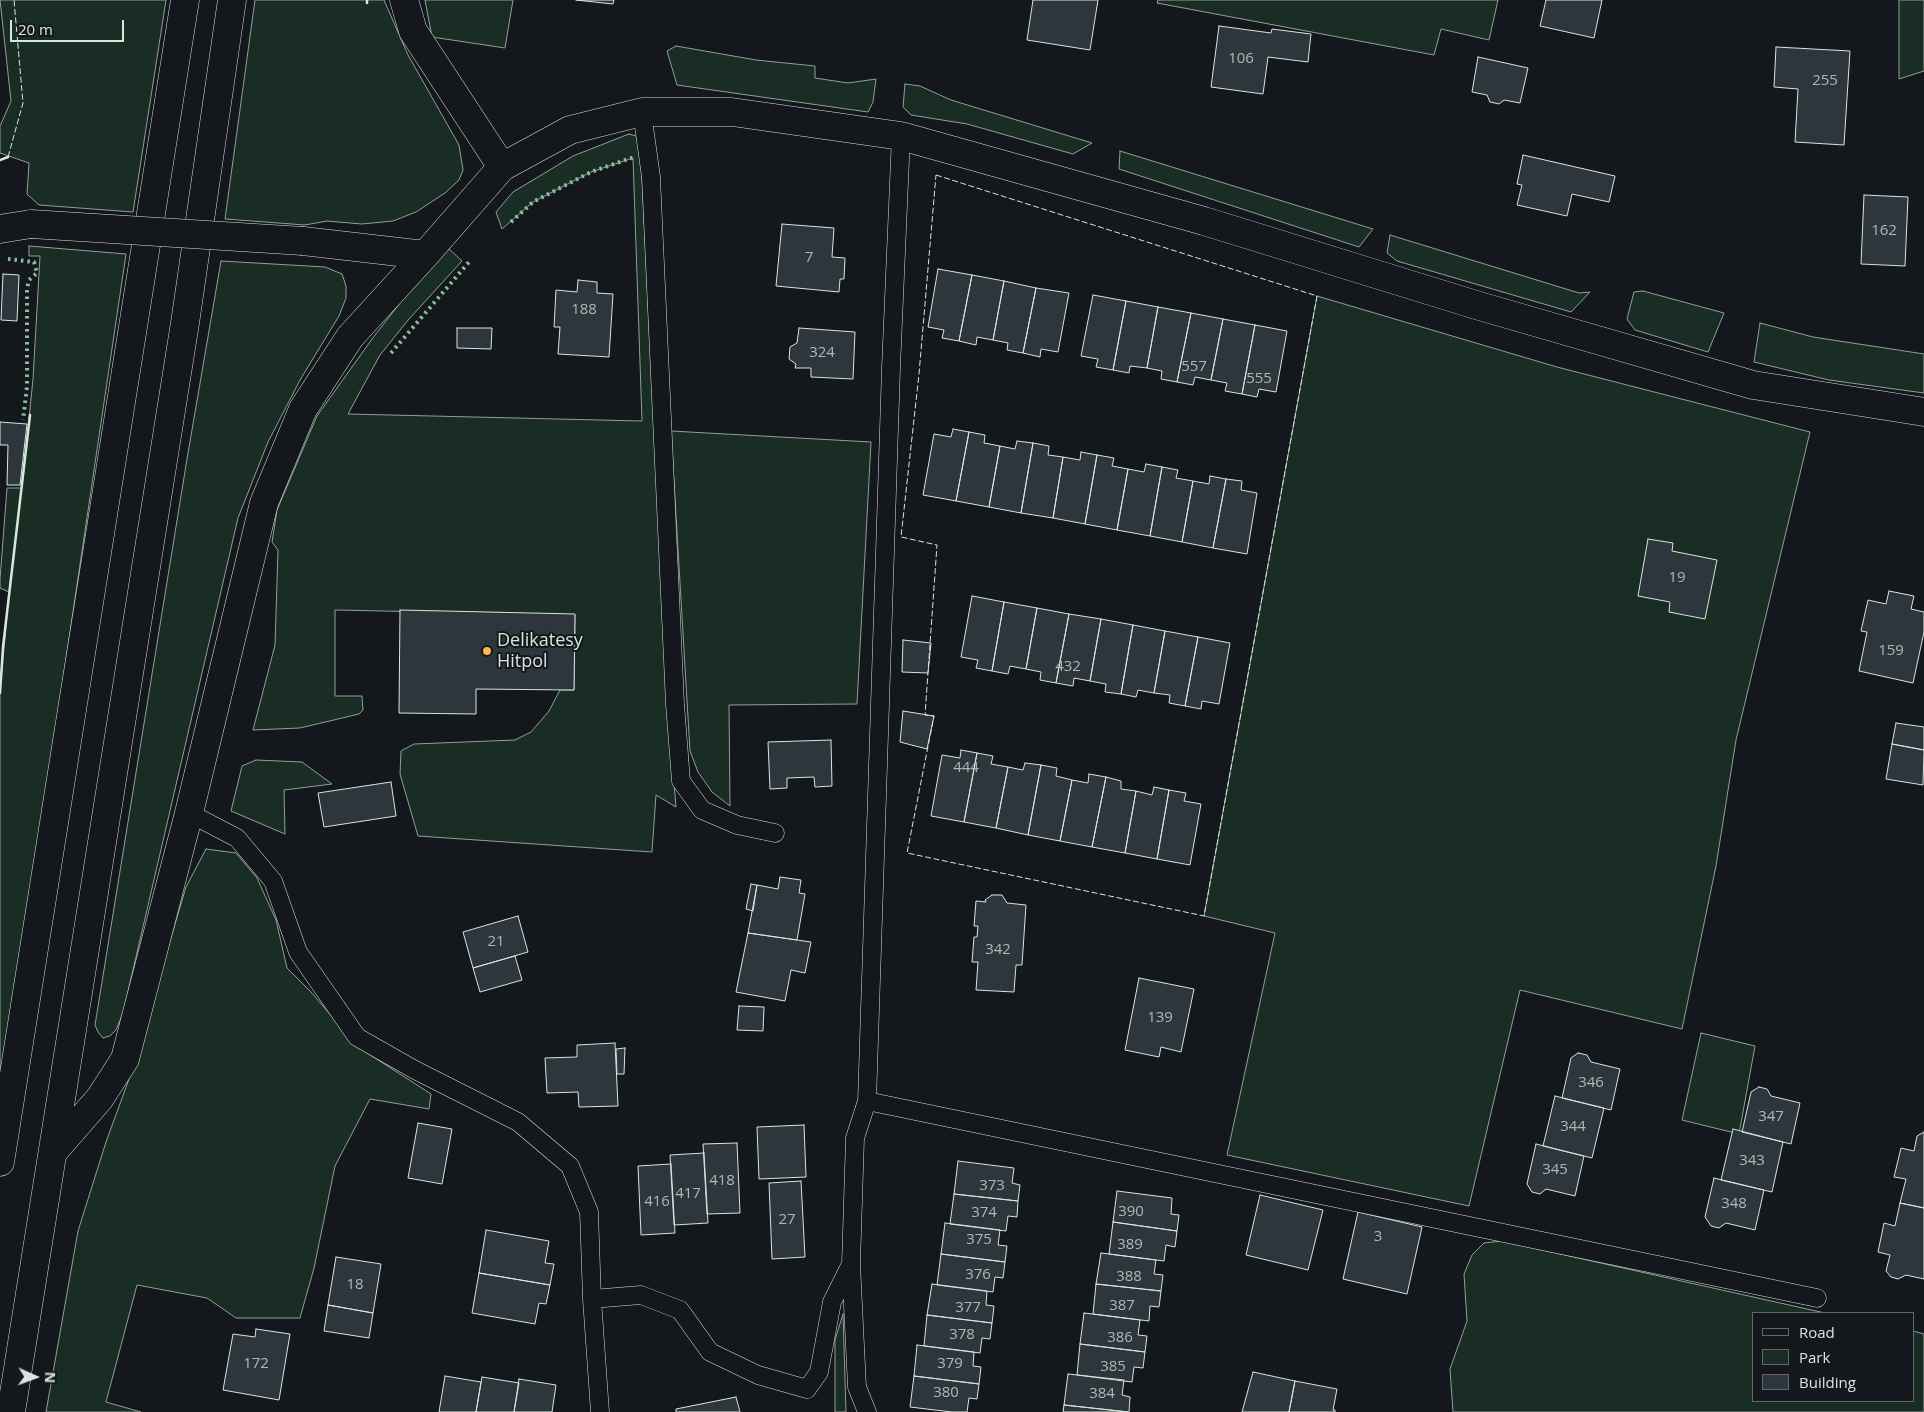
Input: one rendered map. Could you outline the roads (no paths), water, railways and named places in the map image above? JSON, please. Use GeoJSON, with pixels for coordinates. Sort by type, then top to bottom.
{"type":"FeatureCollection","features":[{"type":"Feature","properties":{"kind":"street"},"geometry":{"type":"LineString","coordinates":[[0,1162],[185,0]]}},
{"type":"Feature","properties":{"kind":"street"},"geometry":{"type":"LineString","coordinates":[[11,1412],[183,333],[232,0]]}},
{"type":"Feature","properties":{"kind":"street"},"geometry":{"type":"LineString","coordinates":[[404,0],[413,31],[502,167]]}},
{"type":"Feature","properties":{"kind":"street"},"geometry":{"type":"LineString","coordinates":[[54,1151],[100,1098],[125,1059],[189,813],[264,502],[303,409],[350,337],[426,255],[502,167],[570,130],[642,112],[732,112],[900,136],[1204,221],[1476,305],[1753,384],[1924,412]]}},
{"type":"Feature","properties":{"kind":"street"},"geometry":{"type":"LineString","coordinates":[[0,229],[31,224],[303,241],[426,255]]}},
{"type":"Feature","properties":{"kind":"lane"},"geometry":{"type":"LineString","coordinates":[[642,112],[651,177],[674,684],[681,781],[702,810],[737,825],[774,833]]}},
{"type":"Feature","properties":{"kind":"lane"},"geometry":{"type":"LineString","coordinates":[[867,1412],[857,1387],[851,1264],[855,1138],[868,1101],[890,368],[900,136]]}},
{"type":"Feature","properties":{"kind":"lane"},"geometry":{"type":"LineString","coordinates":[[189,813],[237,838],[273,882],[298,952],[357,1037],[415,1070],[518,1122],[570,1166],[589,1212],[592,1299],[600,1412]]}},
{"type":"Feature","properties":{"kind":"lane"},"geometry":{"type":"LineString","coordinates":[[868,1101],[1817,1298]]}},
{"type":"Feature","properties":{"kind":"lane"},"geometry":{"type":"LineString","coordinates":[[592,1299],[642,1295],[680,1310],[710,1352],[758,1375],[807,1389],[819,1372],[832,1302],[851,1264]]}},
{"type":"Feature","properties":{"kind":"place","name":"Delikatesy Hitpol"},"geometry":{"type":"Point","coordinates":[487,651]}}]}
